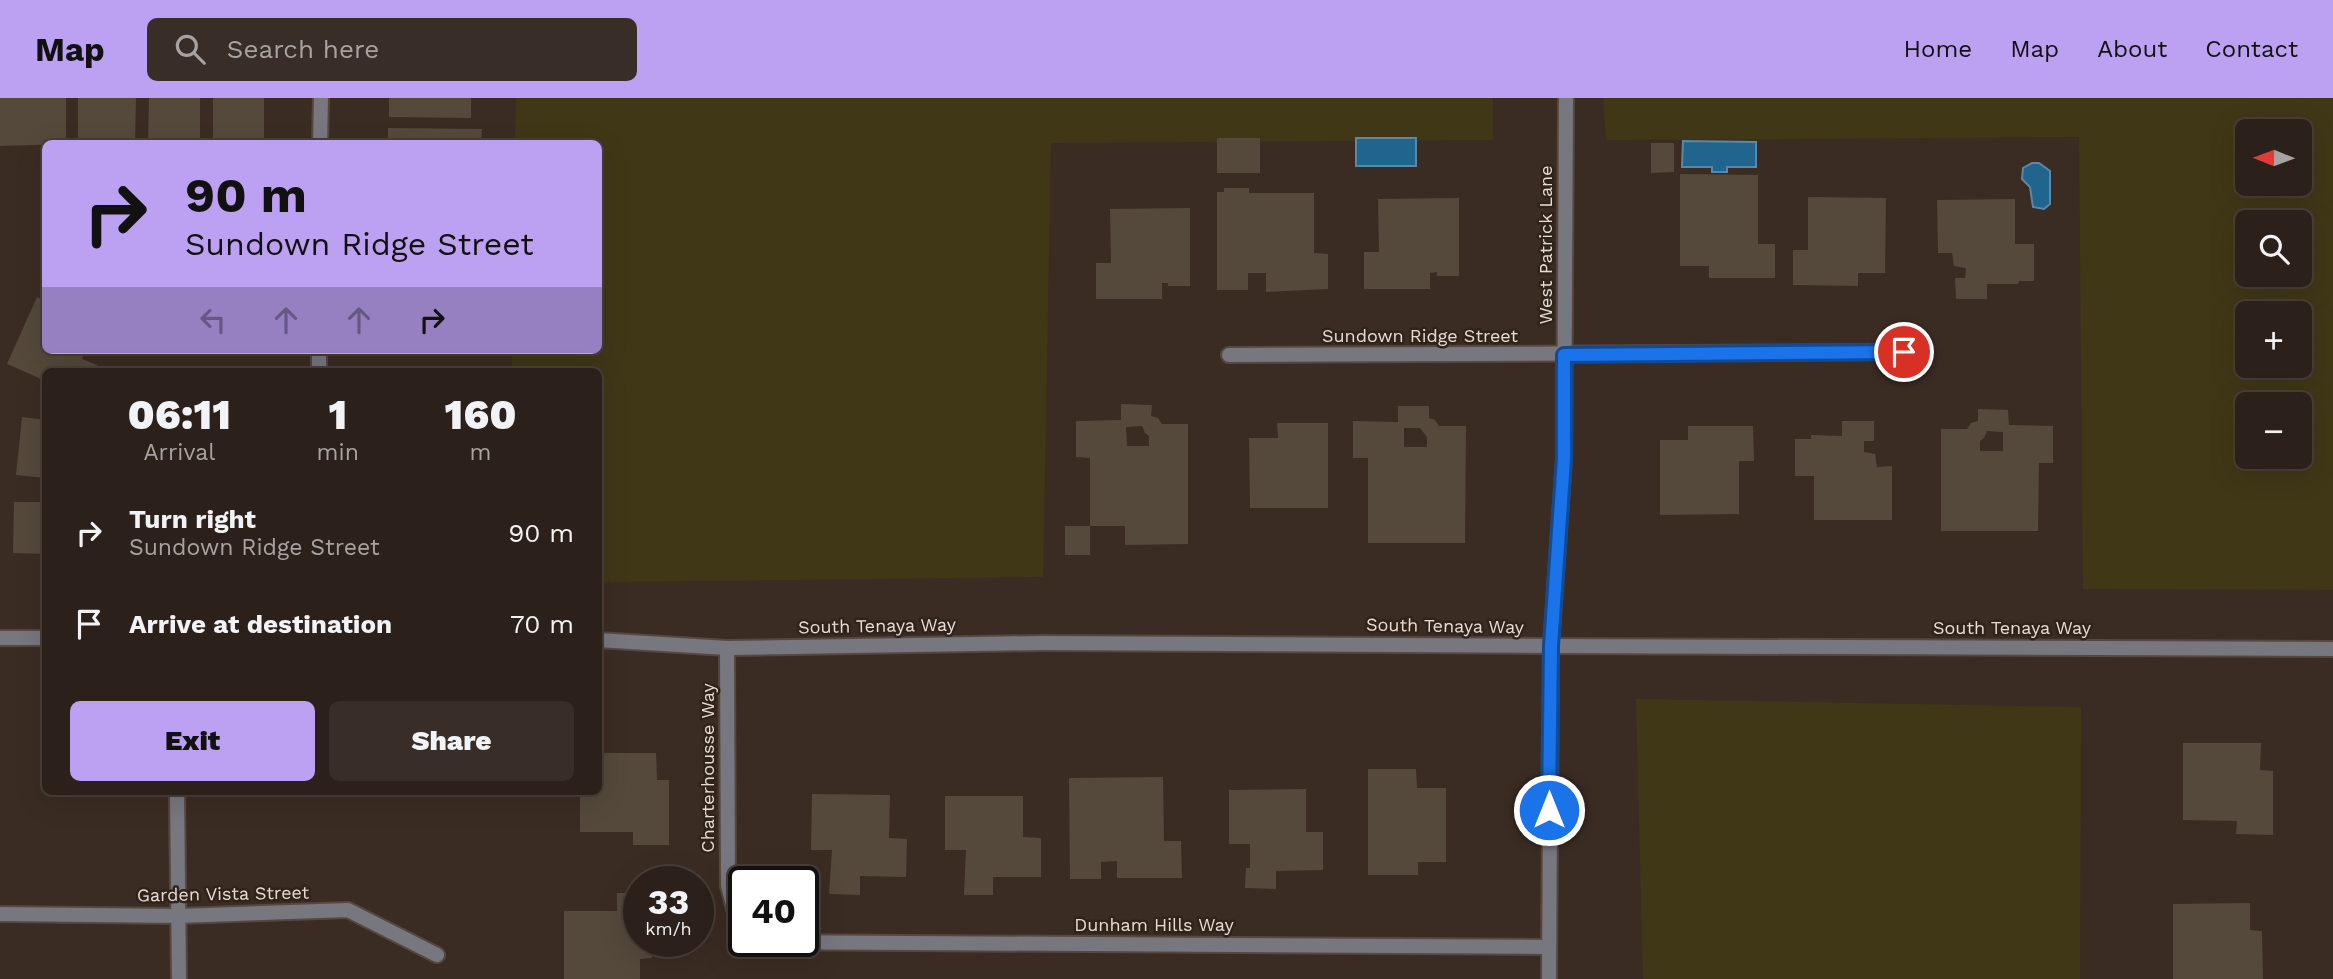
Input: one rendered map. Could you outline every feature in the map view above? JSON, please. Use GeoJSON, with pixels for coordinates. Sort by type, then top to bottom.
{"type":"FeatureCollection","features":[{"type":"Feature","properties":{"kind":"street"},"geometry":{"type":"LineString","coordinates":[[320,140],[321,98]]}},
{"type":"Feature","properties":{"kind":"street","name":"West Patrick Lane"},"geometry":{"type":"LineString","coordinates":[[1549,979],[1551,646],[1564,459],[1566,98]]}},
{"type":"Feature","properties":{"kind":"street","name":"Sundown Ridge Street"},"geometry":{"type":"LineString","coordinates":[[1229,355],[1904,352]]}},
{"type":"Feature","properties":{"kind":"street"},"geometry":{"type":"LineString","coordinates":[[0,638],[42,638]]}},
{"type":"Feature","properties":{"kind":"street","name":"South Tenaya Way"},"geometry":{"type":"LineString","coordinates":[[602,640],[727,648],[1041,643],[2333,649]]}},
{"type":"Feature","properties":{"kind":"street","name":"Charterhousse Way"},"geometry":{"type":"LineString","coordinates":[[727,648],[728,889]]}},
{"type":"Feature","properties":{"kind":"street"},"geometry":{"type":"LineString","coordinates":[[177,795],[179,979]]}},
{"type":"Feature","properties":{"kind":"street","name":"Garden Vista Street"},"geometry":{"type":"LineString","coordinates":[[0,914],[179,916],[348,910],[437,955]]}},
{"type":"Feature","properties":{"kind":"street","name":"Dunham Hills Way"},"geometry":{"type":"LineString","coordinates":[[819,942],[1548,947]]}},
{"type":"Feature","properties":{"kind":"sand"},"geometry":{"type":"Polygon","coordinates":[[[516,98],[1493,98],[1493,140],[1051,143],[1043,577],[602,582],[602,368],[512,368],[512,354],[602,354],[602,140],[515,140],[516,98]]]}},
{"type":"Feature","properties":{"kind":"sand"},"geometry":{"type":"Polygon","coordinates":[[[1603,98],[2333,98],[2333,590],[2083,589],[2079,137],[1606,140],[1603,98]]]}},
{"type":"Feature","properties":{"kind":"sand"},"geometry":{"type":"Polygon","coordinates":[[[1636,699],[2081,707],[2080,979],[1643,979],[1636,699]]]}},
{"type":"Feature","properties":{"kind":"water"},"geometry":{"type":"Polygon","coordinates":[[[1356,138],[1416,138],[1416,166],[1356,166],[1356,138]]]}},
{"type":"Feature","properties":{"kind":"water"},"geometry":{"type":"Polygon","coordinates":[[[1683,141],[1756,142],[1756,167],[1727,167],[1727,172],[1712,172],[1712,167],[1682,167],[1683,141]]]}},
{"type":"Feature","properties":{"kind":"water"},"geometry":{"type":"Polygon","coordinates":[[[2039,163],[2050,171],[2050,204],[2044,209],[2033,207],[2030,187],[2022,179],[2023,168],[2039,163]]]}},
{"type":"Feature","properties":{"kind":"building"},"geometry":{"type":"Polygon","coordinates":[[[0,98],[66,98],[66,140],[42,140],[42,145],[0,146],[0,98]]]}},
{"type":"Feature","properties":{"kind":"building"},"geometry":{"type":"Polygon","coordinates":[[[78,98],[136,98],[135,140],[78,140],[78,98]]]}},
{"type":"Feature","properties":{"kind":"building"},"geometry":{"type":"Polygon","coordinates":[[[149,98],[200,98],[200,140],[148,140],[149,98]]]}},
{"type":"Feature","properties":{"kind":"building"},"geometry":{"type":"Polygon","coordinates":[[[213,98],[264,98],[264,140],[213,140],[213,98]]]}},
{"type":"Feature","properties":{"kind":"building"},"geometry":{"type":"Polygon","coordinates":[[[389,98],[471,98],[471,118],[389,117],[389,98]]]}},
{"type":"Feature","properties":{"kind":"building"},"geometry":{"type":"Polygon","coordinates":[[[388,128],[482,129],[481,140],[388,140],[388,128]]]}},
{"type":"Feature","properties":{"kind":"building"},"geometry":{"type":"Polygon","coordinates":[[[1217,138],[1260,138],[1260,173],[1217,173],[1217,138]]]}},
{"type":"Feature","properties":{"kind":"building"},"geometry":{"type":"Polygon","coordinates":[[[1651,143],[1674,143],[1674,172],[1651,173],[1651,143]]]}},
{"type":"Feature","properties":{"kind":"building"},"geometry":{"type":"Polygon","coordinates":[[[1680,174],[1758,175],[1758,244],[1775,244],[1775,278],[1709,278],[1709,266],[1680,266],[1680,174]]]}},
{"type":"Feature","properties":{"kind":"building"},"geometry":{"type":"Polygon","coordinates":[[[1224,188],[1249,188],[1249,193],[1314,193],[1314,253],[1328,254],[1328,289],[1266,292],[1266,273],[1248,273],[1248,290],[1217,290],[1217,192],[1224,192],[1224,188]]]}},
{"type":"Feature","properties":{"kind":"building"},"geometry":{"type":"Polygon","coordinates":[[[1808,197],[1886,198],[1885,273],[1858,273],[1858,286],[1793,285],[1793,250],[1808,250],[1808,197]]]}},
{"type":"Feature","properties":{"kind":"building"},"geometry":{"type":"Polygon","coordinates":[[[1459,198],[1459,276],[1437,276],[1437,272],[1430,273],[1430,289],[1364,289],[1364,252],[1379,252],[1378,199],[1459,198]]]}},
{"type":"Feature","properties":{"kind":"building"},"geometry":{"type":"Polygon","coordinates":[[[2015,199],[2015,244],[2034,244],[2034,281],[1987,284],[1987,299],[1956,299],[1955,278],[1965,278],[1966,268],[1954,266],[1952,253],[1938,253],[1937,200],[2015,199]]]}},
{"type":"Feature","properties":{"kind":"building"},"geometry":{"type":"Polygon","coordinates":[[[1190,208],[1190,286],[1168,286],[1168,283],[1162,283],[1162,299],[1096,299],[1096,263],[1111,263],[1110,209],[1190,208]]]}},
{"type":"Feature","properties":{"kind":"building"},"geometry":{"type":"Polygon","coordinates":[[[37,297],[42,299],[42,354],[84,354],[82,359],[97,365],[96,368],[42,368],[42,379],[7,364],[37,297]]]}},
{"type":"Feature","properties":{"kind":"building"},"geometry":{"type":"Polygon","coordinates":[[[1121,404],[1152,405],[1151,416],[1158,418],[1162,424],[1188,424],[1188,544],[1125,545],[1125,526],[1090,526],[1090,458],[1076,457],[1076,421],[1121,420],[1121,404]],[[1142,426],[1126,427],[1127,446],[1149,446],[1149,436],[1142,426]]]}},
{"type":"Feature","properties":{"kind":"building"},"geometry":{"type":"Polygon","coordinates":[[[1398,406],[1429,406],[1429,418],[1435,420],[1439,426],[1466,426],[1465,543],[1368,543],[1368,458],[1353,458],[1353,421],[1398,422],[1398,406]],[[1404,428],[1404,447],[1427,447],[1427,437],[1420,428],[1404,428]]]}},
{"type":"Feature","properties":{"kind":"building"},"geometry":{"type":"Polygon","coordinates":[[[1978,409],[2008,410],[2009,425],[2053,426],[2053,463],[2039,463],[2038,531],[1941,531],[1941,429],[1967,429],[1971,423],[1978,421],[1978,409]],[[1987,431],[1980,441],[1980,451],[2003,451],[2003,432],[1987,431]]]}},
{"type":"Feature","properties":{"kind":"building"},"geometry":{"type":"Polygon","coordinates":[[[22,417],[42,420],[42,478],[16,475],[22,417]]]}},
{"type":"Feature","properties":{"kind":"building"},"geometry":{"type":"Polygon","coordinates":[[[1842,421],[1874,421],[1874,441],[1864,441],[1864,452],[1875,454],[1877,467],[1892,466],[1892,520],[1814,520],[1814,476],[1795,476],[1795,439],[1811,439],[1811,435],[1842,436],[1842,421]]]}},
{"type":"Feature","properties":{"kind":"building"},"geometry":{"type":"Polygon","coordinates":[[[1277,423],[1328,423],[1328,508],[1250,508],[1249,438],[1278,438],[1277,423]]]}},
{"type":"Feature","properties":{"kind":"building"},"geometry":{"type":"Polygon","coordinates":[[[1688,426],[1753,426],[1754,461],[1739,461],[1739,514],[1660,515],[1660,440],[1688,440],[1688,426]]]}},
{"type":"Feature","properties":{"kind":"building"},"geometry":{"type":"Polygon","coordinates":[[[14,502],[42,502],[42,554],[13,553],[14,502]]]}},
{"type":"Feature","properties":{"kind":"building"},"geometry":{"type":"Polygon","coordinates":[[[1065,526],[1090,526],[1090,555],[1065,555],[1065,526]]]}},
{"type":"Feature","properties":{"kind":"building"},"geometry":{"type":"Polygon","coordinates":[[[2183,743],[2261,743],[2260,770],[2273,771],[2273,835],[2236,834],[2237,821],[2183,820],[2183,743]]]}},
{"type":"Feature","properties":{"kind":"building"},"geometry":{"type":"Polygon","coordinates":[[[602,753],[656,753],[657,780],[669,780],[669,845],[633,845],[633,832],[580,832],[580,795],[602,795],[602,753]]]}},
{"type":"Feature","properties":{"kind":"building"},"geometry":{"type":"Polygon","coordinates":[[[1368,769],[1416,769],[1417,788],[1446,788],[1446,862],[1418,862],[1418,875],[1368,875],[1368,769]]]}},
{"type":"Feature","properties":{"kind":"building"},"geometry":{"type":"Polygon","coordinates":[[[1163,777],[1164,841],[1181,841],[1182,878],[1117,878],[1117,861],[1101,862],[1101,879],[1070,879],[1069,778],[1163,777]]]}},
{"type":"Feature","properties":{"kind":"building"},"geometry":{"type":"Polygon","coordinates":[[[1306,789],[1306,832],[1323,832],[1323,870],[1276,871],[1276,889],[1245,888],[1246,868],[1250,868],[1250,844],[1229,844],[1229,790],[1306,789]]]}},
{"type":"Feature","properties":{"kind":"building"},"geometry":{"type":"Polygon","coordinates":[[[812,794],[890,795],[889,838],[907,839],[906,877],[860,876],[860,895],[829,894],[832,850],[811,850],[812,794]]]}},
{"type":"Feature","properties":{"kind":"building"},"geometry":{"type":"Polygon","coordinates":[[[945,796],[1023,796],[1023,837],[1041,838],[1041,877],[993,877],[993,895],[964,895],[966,850],[945,850],[945,796]]]}},
{"type":"Feature","properties":{"kind":"building"},"geometry":{"type":"Polygon","coordinates":[[[617,893],[623,893],[623,957],[652,957],[640,959],[640,979],[564,979],[564,911],[617,911],[617,893]]]}},
{"type":"Feature","properties":{"kind":"building"},"geometry":{"type":"Polygon","coordinates":[[[2250,903],[2250,930],[2262,931],[2263,979],[2173,979],[2173,904],[2250,903]]]}},
{"type":"Feature","properties":{"kind":"route"},"geometry":{"type":"LineString","coordinates":[[1549,810],[1551,646],[1564,459],[1564,355],[1904,352]]}}]}
